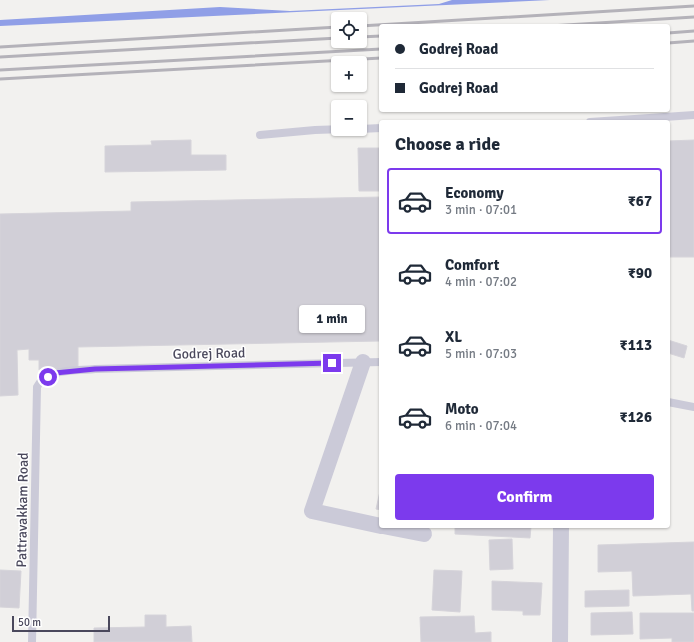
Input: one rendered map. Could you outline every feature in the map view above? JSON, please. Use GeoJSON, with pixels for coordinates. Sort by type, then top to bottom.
{"type":"FeatureCollection","features":[{"type":"Feature","properties":{"kind":"street"},"geometry":{"type":"LineString","coordinates":[[363,362],[312,511],[379,525]]}},
{"type":"Feature","properties":{"kind":"street"},"geometry":{"type":"LineString","coordinates":[[392,528],[424,534]]}},
{"type":"Feature","properties":{"kind":"street"},"geometry":{"type":"LineString","coordinates":[[560,642],[561,528]]}},
{"type":"Feature","properties":{"kind":"lane"},"geometry":{"type":"LineString","coordinates":[[620,120],[694,115]]}},
{"type":"Feature","properties":{"kind":"lane"},"geometry":{"type":"LineString","coordinates":[[367,129],[379,128]]}},
{"type":"Feature","properties":{"kind":"lane"},"geometry":{"type":"LineString","coordinates":[[260,135],[331,129]]}},
{"type":"Feature","properties":{"kind":"lane","name":"Godrej Road"},"geometry":{"type":"LineString","coordinates":[[40,380],[55,373],[95,369],[379,362]]}},
{"type":"Feature","properties":{"kind":"lane","name":"Pattravakkam Road"},"geometry":{"type":"LineString","coordinates":[[32,642],[37,387],[40,380]]}},
{"type":"Feature","properties":{"kind":"lane"},"geometry":{"type":"LineString","coordinates":[[670,402],[694,407]]}},
{"type":"Feature","properties":{"kind":"water"},"geometry":{"type":"Polygon","coordinates":[[[452,0],[550,0],[0,26],[0,20],[220,7],[290,11],[439,4],[452,0]]]}},
{"type":"Feature","properties":{"kind":"building"},"geometry":{"type":"Polygon","coordinates":[[[191,140],[191,155],[226,155],[226,170],[105,172],[105,146],[152,145],[151,141],[191,140]]]}},
{"type":"Feature","properties":{"kind":"building"},"geometry":{"type":"Polygon","coordinates":[[[694,140],[694,257],[670,257],[670,141],[694,140]]]}},
{"type":"Feature","properties":{"kind":"building"},"geometry":{"type":"Polygon","coordinates":[[[358,148],[379,148],[379,191],[359,191],[358,148]]]}},
{"type":"Feature","properties":{"kind":"building"},"geometry":{"type":"Polygon","coordinates":[[[379,197],[379,341],[78,347],[78,370],[39,370],[39,360],[29,360],[29,349],[17,350],[18,395],[0,396],[0,214],[131,211],[131,202],[379,197]]]}},
{"type":"Feature","properties":{"kind":"building"},"geometry":{"type":"Polygon","coordinates":[[[670,341],[687,346],[684,358],[670,354],[670,341]]]}},
{"type":"Feature","properties":{"kind":"building"},"geometry":{"type":"Polygon","coordinates":[[[379,496],[379,510],[376,509],[379,496]]]}},
{"type":"Feature","properties":{"kind":"building"},"geometry":{"type":"Polygon","coordinates":[[[455,528],[531,528],[530,538],[455,534],[455,528]]]}},
{"type":"Feature","properties":{"kind":"building"},"geometry":{"type":"Polygon","coordinates":[[[512,539],[513,569],[490,570],[489,540],[512,539]]]}},
{"type":"Feature","properties":{"kind":"building"},"geometry":{"type":"Polygon","coordinates":[[[694,542],[694,611],[692,611],[691,594],[633,596],[632,571],[598,572],[598,545],[694,542]]]}},
{"type":"Feature","properties":{"kind":"building"},"geometry":{"type":"Polygon","coordinates":[[[0,570],[21,571],[19,608],[0,607],[0,570]]]}},
{"type":"Feature","properties":{"kind":"building"},"geometry":{"type":"Polygon","coordinates":[[[434,570],[462,571],[460,612],[432,610],[434,570]]]}},
{"type":"Feature","properties":{"kind":"building"},"geometry":{"type":"Polygon","coordinates":[[[492,581],[542,583],[540,615],[523,615],[523,611],[492,610],[492,581]]]}},
{"type":"Feature","properties":{"kind":"building"},"geometry":{"type":"Polygon","coordinates":[[[629,590],[629,606],[585,607],[585,591],[629,590]]]}},
{"type":"Feature","properties":{"kind":"building"},"geometry":{"type":"Polygon","coordinates":[[[632,612],[633,634],[591,635],[591,613],[632,612]]]}},
{"type":"Feature","properties":{"kind":"building"},"geometry":{"type":"Polygon","coordinates":[[[640,613],[694,613],[694,642],[672,642],[672,638],[640,639],[640,613]]]}},
{"type":"Feature","properties":{"kind":"building"},"geometry":{"type":"Polygon","coordinates":[[[145,615],[166,615],[166,627],[191,626],[192,642],[94,642],[94,628],[145,627],[145,615]]]}},
{"type":"Feature","properties":{"kind":"building"},"geometry":{"type":"Polygon","coordinates":[[[474,616],[475,633],[491,632],[491,642],[421,642],[420,617],[474,616]]]}},
{"type":"Feature","properties":{"kind":"railway"},"geometry":{"type":"LineString","coordinates":[[393,24],[694,6]]}},
{"type":"Feature","properties":{"kind":"railway"},"geometry":{"type":"LineString","coordinates":[[582,24],[694,17]]}},
{"type":"Feature","properties":{"kind":"railway"},"geometry":{"type":"LineString","coordinates":[[367,26],[379,25]]}},
{"type":"Feature","properties":{"kind":"railway"},"geometry":{"type":"LineString","coordinates":[[0,47],[331,27]]}},
{"type":"Feature","properties":{"kind":"railway"},"geometry":{"type":"LineString","coordinates":[[670,33],[694,31]]}},
{"type":"Feature","properties":{"kind":"railway"},"geometry":{"type":"LineString","coordinates":[[367,37],[379,36]]}},
{"type":"Feature","properties":{"kind":"railway"},"geometry":{"type":"LineString","coordinates":[[0,57],[331,38]]}},
{"type":"Feature","properties":{"kind":"railway"},"geometry":{"type":"LineString","coordinates":[[670,43],[694,41]]}},
{"type":"Feature","properties":{"kind":"railway"},"geometry":{"type":"LineString","coordinates":[[0,70],[379,49]]}},
{"type":"Feature","properties":{"kind":"railway"},"geometry":{"type":"LineString","coordinates":[[0,79],[379,58]]}},
{"type":"Feature","properties":{"kind":"route"},"geometry":{"type":"LineString","coordinates":[[48,377],[55,373],[95,369],[332,363]]}}]}
